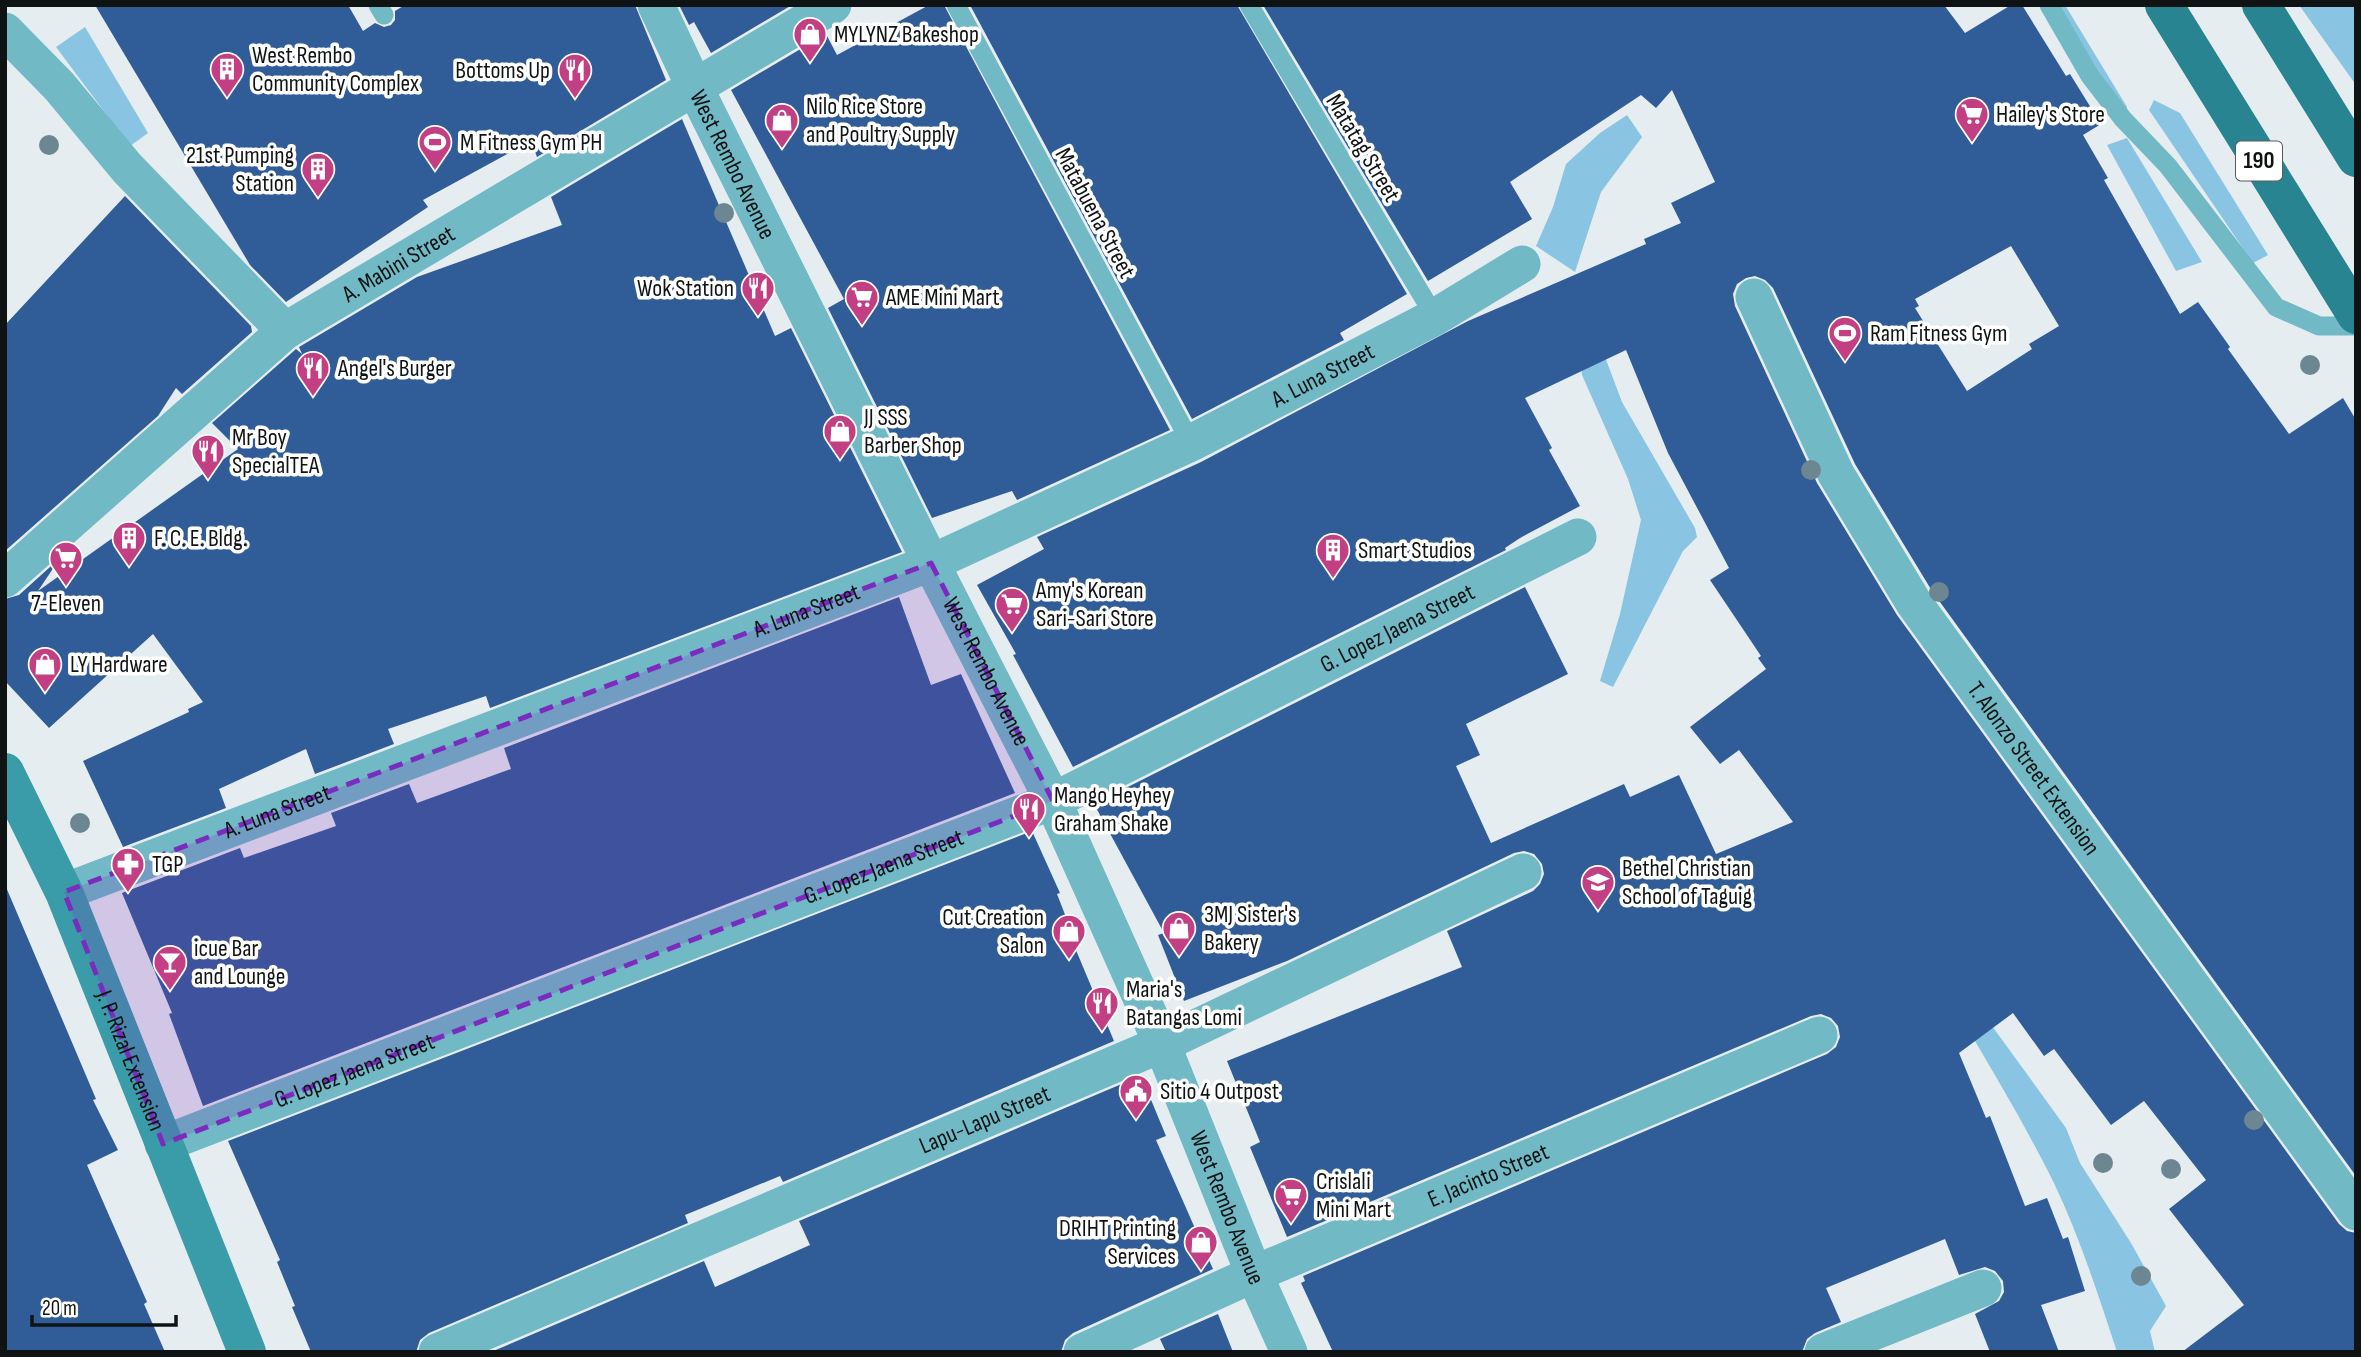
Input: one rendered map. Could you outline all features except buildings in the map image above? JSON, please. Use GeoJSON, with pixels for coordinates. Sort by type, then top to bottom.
{"type":"FeatureCollection","features":[{"type":"Feature","properties":{"kind":"main road","name":"190"},"geometry":{"type":"LineString","coordinates":[[2164,5],[2177,30],[2356,315]]}},
{"type":"Feature","properties":{"kind":"main road"},"geometry":{"type":"LineString","coordinates":[[2261,5],[2356,158]]}},
{"type":"Feature","properties":{"kind":"main road","name":"J. P. Rizal Extension"},"geometry":{"type":"LineString","coordinates":[[5,772],[64,892],[247,1352]]}},
{"type":"Feature","properties":{"kind":"street","name":"West Rembo Avenue"},"geometry":{"type":"LineString","coordinates":[[656,5],[931,563],[1053,801],[1161,1044],[1254,1274],[1289,1352]]}},
{"type":"Feature","properties":{"kind":"street","name":"A. Mabini Street"},"geometry":{"type":"LineString","coordinates":[[5,579],[285,331],[833,5]]}},
{"type":"Feature","properties":{"kind":"street"},"geometry":{"type":"LineString","coordinates":[[5,31],[59,86],[127,168],[285,331]]}},
{"type":"Feature","properties":{"kind":"street","name":"A. Luna Street"},"geometry":{"type":"LineString","coordinates":[[64,892],[931,563],[1191,443],[1435,317],[1522,264]]}},
{"type":"Feature","properties":{"kind":"street","name":"T. Alonzo Street Extension"},"geometry":{"type":"LineString","coordinates":[[1754,297],[1836,474],[1914,603],[2356,1212]]}},
{"type":"Feature","properties":{"kind":"street","name":"G. Lopez Jaena Street"},"geometry":{"type":"LineString","coordinates":[[163,1143],[1053,801],[1578,537]]}},
{"type":"Feature","properties":{"kind":"street","name":"Lapu-Lapu Street"},"geometry":{"type":"LineString","coordinates":[[438,1352],[1161,1044],[1523,872]]}},
{"type":"Feature","properties":{"kind":"street","name":"E. Jacinto Street"},"geometry":{"type":"LineString","coordinates":[[1082,1352],[1254,1274],[1819,1035]]}},
{"type":"Feature","properties":{"kind":"street"},"geometry":{"type":"LineString","coordinates":[[1823,1352],[1983,1288]]}},
{"type":"Feature","properties":{"kind":"lane","name":"Matabuena Street"},"geometry":{"type":"LineString","coordinates":[[956,5],[1191,443]]}},
{"type":"Feature","properties":{"kind":"lane","name":"Matatag Street"},"geometry":{"type":"LineString","coordinates":[[1249,5],[1435,317]]}},
{"type":"Feature","properties":{"kind":"lane"},"geometry":{"type":"LineString","coordinates":[[2049,5],[2090,76],[2106,98],[2168,166],[2276,307],[2319,326],[2356,326]]}},
{"type":"Feature","properties":{"kind":"highlighted area"},"geometry":{"type":"Polygon","coordinates":[[[931,563],[1053,801],[163,1144],[64,892],[931,563]]]}},
{"type":"Feature","properties":{"kind":"shaded area"},"geometry":{"type":"Polygon","coordinates":[[[2042,5],[2065,5],[2127,107],[2123,119],[2042,5]]]}},
{"type":"Feature","properties":{"kind":"shaded area"},"geometry":{"type":"Polygon","coordinates":[[[2299,5],[2356,5],[2356,85],[2299,5]]]}},
{"type":"Feature","properties":{"kind":"shaded area"},"geometry":{"type":"Polygon","coordinates":[[[85,27],[148,133],[130,146],[56,47],[85,27]]]}},
{"type":"Feature","properties":{"kind":"shaded area"},"geometry":{"type":"Polygon","coordinates":[[[2154,100],[2180,113],[2268,255],[2253,263],[2149,110],[2154,100]]]}},
{"type":"Feature","properties":{"kind":"shaded area"},"geometry":{"type":"Polygon","coordinates":[[[1627,115],[1642,137],[1601,192],[1575,272],[1536,246],[1553,207],[1566,164],[1600,133],[1627,115]]]}},
{"type":"Feature","properties":{"kind":"shaded area"},"geometry":{"type":"Polygon","coordinates":[[[2127,138],[2202,262],[2176,271],[2107,145],[2127,138]]]}},
{"type":"Feature","properties":{"kind":"shaded area"},"geometry":{"type":"Polygon","coordinates":[[[1579,330],[1602,349],[1622,402],[1695,528],[1697,537],[1683,551],[1613,687],[1600,681],[1620,614],[1641,520],[1628,479],[1582,375],[1579,330]]]}},
{"type":"Feature","properties":{"kind":"shaded area"},"geometry":{"type":"Polygon","coordinates":[[[1987,1019],[2066,1128],[2080,1163],[2131,1243],[2166,1306],[2150,1331],[2155,1352],[2117,1352],[2080,1244],[2053,1181],[1969,1031],[1987,1019]]]}},
{"type":"Feature","properties":{"kind":"place","name":"MYLYNZ Bakeshop"},"geometry":{"type":"Point","coordinates":[810,64]}},
{"type":"Feature","properties":{"kind":"place","name":"West Rembo Community Complex"},"geometry":{"type":"Point","coordinates":[227,99]}},
{"type":"Feature","properties":{"kind":"place","name":"Bottoms Up"},"geometry":{"type":"Point","coordinates":[575,100]}},
{"type":"Feature","properties":{"kind":"place","name":"Hailey's Store"},"geometry":{"type":"Point","coordinates":[1972,144]}},
{"type":"Feature","properties":{"kind":"place","name":"Nilo Rice Store and Poultry Supply"},"geometry":{"type":"Point","coordinates":[782,150]}},
{"type":"Feature","properties":{"kind":"place","name":"M Fitness Gym PH"},"geometry":{"type":"Point","coordinates":[435,172]}},
{"type":"Feature","properties":{"kind":"place","name":"21st Pumping Station"},"geometry":{"type":"Point","coordinates":[318,199]}},
{"type":"Feature","properties":{"kind":"place","name":"Wok Station"},"geometry":{"type":"Point","coordinates":[758,318]}},
{"type":"Feature","properties":{"kind":"place","name":"AME Mini Mart"},"geometry":{"type":"Point","coordinates":[862,327]}},
{"type":"Feature","properties":{"kind":"place","name":"Ram Fitness Gym"},"geometry":{"type":"Point","coordinates":[1845,363]}},
{"type":"Feature","properties":{"kind":"place","name":"Angel's Burger"},"geometry":{"type":"Point","coordinates":[313,398]}},
{"type":"Feature","properties":{"kind":"place","name":"JJ SSS Barber Shop"},"geometry":{"type":"Point","coordinates":[840,461]}},
{"type":"Feature","properties":{"kind":"place","name":"Mr Boy SpecialTEA"},"geometry":{"type":"Point","coordinates":[208,481]}},
{"type":"Feature","properties":{"kind":"place","name":"F. C. E. Bldg."},"geometry":{"type":"Point","coordinates":[129,568]}},
{"type":"Feature","properties":{"kind":"place","name":"Smart Studios"},"geometry":{"type":"Point","coordinates":[1333,580]}},
{"type":"Feature","properties":{"kind":"place","name":"7-Eleven"},"geometry":{"type":"Point","coordinates":[66,588]}},
{"type":"Feature","properties":{"kind":"place","name":"Amy's Korean Sari-Sari Store"},"geometry":{"type":"Point","coordinates":[1012,634]}},
{"type":"Feature","properties":{"kind":"place","name":"LY Hardware"},"geometry":{"type":"Point","coordinates":[45,694]}},
{"type":"Feature","properties":{"kind":"place","name":"Mango Heyhey Graham Shake"},"geometry":{"type":"Point","coordinates":[1029,839]}},
{"type":"Feature","properties":{"kind":"place","name":"TGP"},"geometry":{"type":"Point","coordinates":[128,894]}},
{"type":"Feature","properties":{"kind":"place","name":"Bethel Christian School of Taguig"},"geometry":{"type":"Point","coordinates":[1598,912]}},
{"type":"Feature","properties":{"kind":"place","name":"3MJ Sister's Bakery"},"geometry":{"type":"Point","coordinates":[1179,958]}},
{"type":"Feature","properties":{"kind":"place","name":"Cut Creation Salon"},"geometry":{"type":"Point","coordinates":[1069,961]}},
{"type":"Feature","properties":{"kind":"place","name":"icue Bar and Lounge"},"geometry":{"type":"Point","coordinates":[170,992]}},
{"type":"Feature","properties":{"kind":"place","name":"Maria's Batangas Lomi"},"geometry":{"type":"Point","coordinates":[1102,1033]}},
{"type":"Feature","properties":{"kind":"place","name":"Sitio 4 Outpost"},"geometry":{"type":"Point","coordinates":[1136,1121]}},
{"type":"Feature","properties":{"kind":"place","name":"Crislali Mini Mart"},"geometry":{"type":"Point","coordinates":[1291,1225]}},
{"type":"Feature","properties":{"kind":"place","name":"DRIHT Printing Services"},"geometry":{"type":"Point","coordinates":[1201,1272]}}]}
